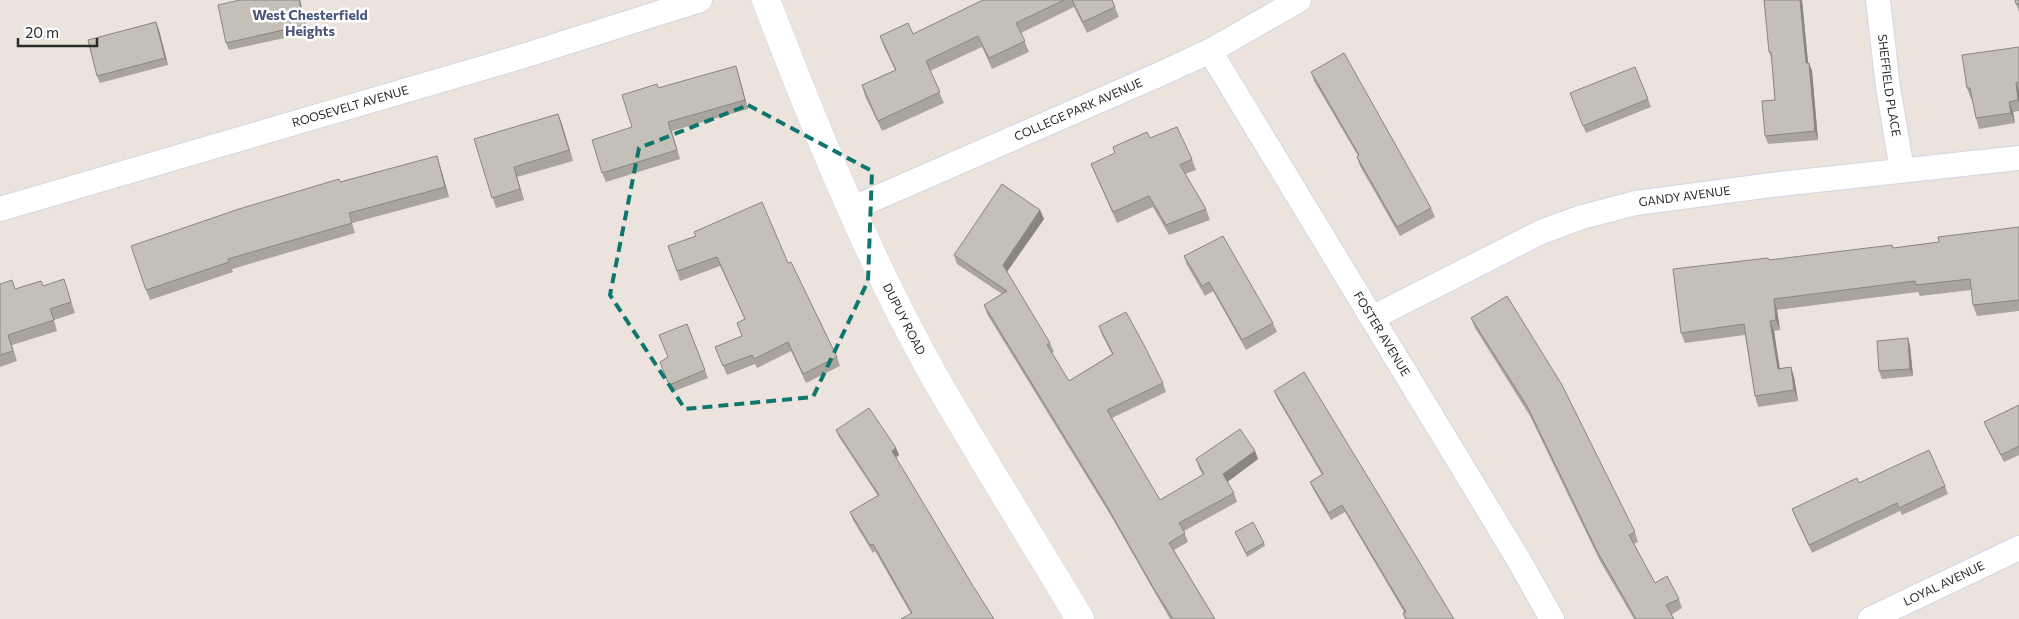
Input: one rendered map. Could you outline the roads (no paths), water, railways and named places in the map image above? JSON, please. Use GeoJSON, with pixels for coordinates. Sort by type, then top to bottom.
{"type":"FeatureCollection","features":[{"type":"Feature","properties":{"kind":"street","name":"ROOSEVELT AVENUE"},"geometry":{"type":"LineString","coordinates":[[0,209],[510,60],[700,0]]}},
{"type":"Feature","properties":{"kind":"street","name":"DUPUY ROAD"},"geometry":{"type":"LineString","coordinates":[[766,0],[806,106],[851,209],[935,376],[1080,619]]}},
{"type":"Feature","properties":{"kind":"street","name":"COLLEGE PARK AVENUE"},"geometry":{"type":"LineString","coordinates":[[851,209],[1210,51],[1299,0]]}},
{"type":"Feature","properties":{"kind":"street","name":"SHEFFIELD PLACE"},"geometry":{"type":"LineString","coordinates":[[1878,0],[1888,87],[1902,170]]}},
{"type":"Feature","properties":{"kind":"street","name":"FOSTER AVENUE"},"geometry":{"type":"LineString","coordinates":[[1210,51],[1517,557],[1552,619]]}},
{"type":"Feature","properties":{"kind":"street","name":"GANDY AVENUE"},"geometry":{"type":"LineString","coordinates":[[1372,318],[1516,244],[1582,216],[1636,203],[1780,184],[2019,158]]}},
{"type":"Feature","properties":{"kind":"street","name":"LOYAL AVENUE"},"geometry":{"type":"LineString","coordinates":[[1870,619],[2019,548]]}},
{"type":"Feature","properties":{"kind":"district","name":"West Chesterfield Heights"},"geometry":{"type":"Point","coordinates":[310,24]}}]}
